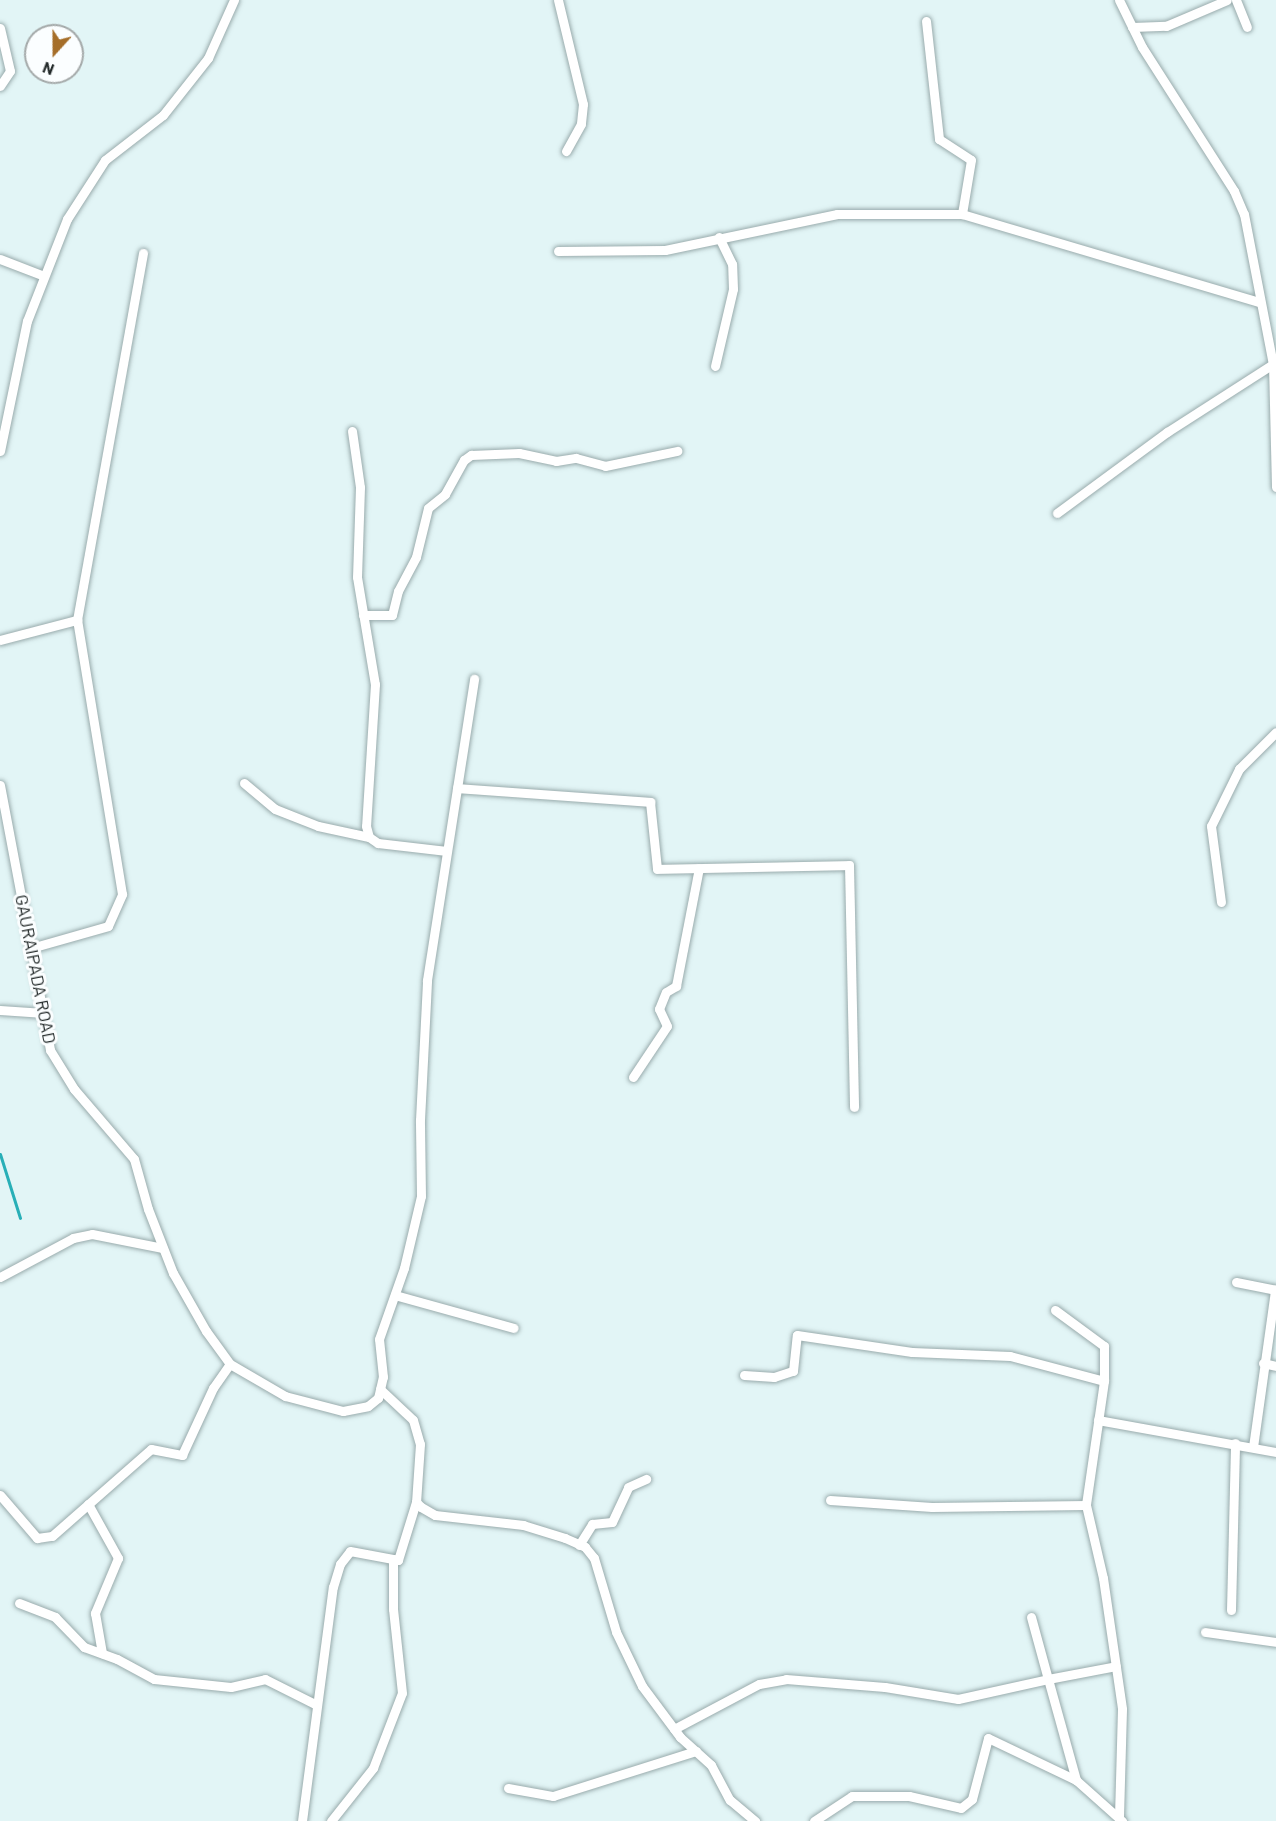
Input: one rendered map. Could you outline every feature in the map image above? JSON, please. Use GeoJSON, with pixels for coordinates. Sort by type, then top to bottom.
{"type":"FeatureCollection","features":[{"type":"Feature","properties":{"kind":"street"},"geometry":{"type":"LineString","coordinates":[[0,451],[27,321],[67,219],[105,160],[163,115],[208,58],[234,0]]}},
{"type":"Feature","properties":{"kind":"street"},"geometry":{"type":"LineString","coordinates":[[558,0],[583,104],[581,124],[566,151]]}},
{"type":"Feature","properties":{"kind":"street"},"geometry":{"type":"LineString","coordinates":[[1119,0],[1132,27],[1234,191],[1244,214],[1259,302],[1273,364],[1276,487]]}},
{"type":"Feature","properties":{"kind":"street"},"geometry":{"type":"LineString","coordinates":[[1132,27],[1166,26],[1227,0]]}},
{"type":"Feature","properties":{"kind":"street"},"geometry":{"type":"LineString","coordinates":[[1236,0],[1247,27]]}},
{"type":"Feature","properties":{"kind":"street"},"geometry":{"type":"LineString","coordinates":[[926,21],[939,139],[971,160],[962,214]]}},
{"type":"Feature","properties":{"kind":"street"},"geometry":{"type":"LineString","coordinates":[[0,28],[10,71],[0,86]]}},
{"type":"Feature","properties":{"kind":"street"},"geometry":{"type":"LineString","coordinates":[[558,251],[665,250],[837,214],[962,214],[1259,302]]}},
{"type":"Feature","properties":{"kind":"street"},"geometry":{"type":"LineString","coordinates":[[715,366],[733,289],[732,264],[719,237]]}},
{"type":"Feature","properties":{"kind":"street"},"geometry":{"type":"LineString","coordinates":[[31,948],[108,926],[123,894],[76,620],[143,253]]}},
{"type":"Feature","properties":{"kind":"street"},"geometry":{"type":"LineString","coordinates":[[0,259],[44,276]]}},
{"type":"Feature","properties":{"kind":"street"},"geometry":{"type":"LineString","coordinates":[[1057,513],[1167,432],[1273,364]]}},
{"type":"Feature","properties":{"kind":"street"},"geometry":{"type":"LineString","coordinates":[[352,431],[360,487],[357,578],[375,684],[366,826],[369,837]]}},
{"type":"Feature","properties":{"kind":"street"},"geometry":{"type":"LineString","coordinates":[[363,615],[392,615],[398,591],[416,557],[428,508],[445,494],[464,460],[471,455],[519,453],[556,461],[576,458],[604,466],[677,451]]}},
{"type":"Feature","properties":{"kind":"street"},"geometry":{"type":"LineString","coordinates":[[0,640],[76,620]]}},
{"type":"Feature","properties":{"kind":"street"},"geometry":{"type":"LineString","coordinates":[[304,1821],[333,1587],[340,1564],[350,1551],[399,1560],[416,1502],[420,1444],[413,1420],[380,1389],[379,1339],[394,1295],[421,1196],[420,1120],[427,980],[474,679]]}},
{"type":"Feature","properties":{"kind":"street"},"geometry":{"type":"LineString","coordinates":[[1221,902],[1211,826],[1239,769],[1276,732]]}},
{"type":"Feature","properties":{"kind":"street"},"geometry":{"type":"LineString","coordinates":[[244,783],[275,809],[318,826],[369,837],[378,843],[447,851]]}},
{"type":"Feature","properties":{"kind":"street","name":"GAURAIPADA ROAD"},"geometry":{"type":"LineString","coordinates":[[0,785],[50,1050],[75,1089],[135,1159],[163,1248],[206,1331],[230,1364],[285,1396],[343,1411],[368,1406],[378,1398],[380,1389]]}},
{"type":"Feature","properties":{"kind":"street"},"geometry":{"type":"LineString","coordinates":[[457,788],[650,802],[657,869],[849,865],[854,1107]]}},
{"type":"Feature","properties":{"kind":"street"},"geometry":{"type":"LineString","coordinates":[[633,1077],[667,1026],[659,1009],[666,992],[676,986],[699,868]]}},
{"type":"Feature","properties":{"kind":"street"},"geometry":{"type":"LineString","coordinates":[[0,1010],[44,1013]]}},
{"type":"Feature","properties":{"kind":"street"},"geometry":{"type":"LineString","coordinates":[[0,1277],[73,1238],[92,1234],[163,1248]]}},
{"type":"Feature","properties":{"kind":"street"},"geometry":{"type":"LineString","coordinates":[[1236,1282],[1276,1290],[1263,1363],[1253,1447]]}},
{"type":"Feature","properties":{"kind":"street"},"geometry":{"type":"LineString","coordinates":[[394,1295],[514,1328]]}},
{"type":"Feature","properties":{"kind":"street"},"geometry":{"type":"LineString","coordinates":[[1055,1310],[1104,1346],[1104,1381],[1086,1505],[1103,1578],[1122,1721],[1120,1820]]}},
{"type":"Feature","properties":{"kind":"street"},"geometry":{"type":"LineString","coordinates":[[744,1375],[774,1377],[793,1371],[797,1335],[912,1352],[1010,1356],[1104,1381]]}},
{"type":"Feature","properties":{"kind":"street"},"geometry":{"type":"LineString","coordinates":[[1263,1363],[1276,1366]]}},
{"type":"Feature","properties":{"kind":"street"},"geometry":{"type":"LineString","coordinates":[[0,1495],[29,1530],[43,1540],[151,1449],[182,1455],[213,1388],[230,1364]]}},
{"type":"Feature","properties":{"kind":"street"},"geometry":{"type":"LineString","coordinates":[[1098,1420],[1276,1452]]}},
{"type":"Feature","properties":{"kind":"street"},"geometry":{"type":"LineString","coordinates":[[1231,1610],[1235,1443]]}},
{"type":"Feature","properties":{"kind":"street"},"geometry":{"type":"LineString","coordinates":[[579,1545],[592,1524],[612,1522],[628,1487],[646,1479]]}},
{"type":"Feature","properties":{"kind":"street"},"geometry":{"type":"LineString","coordinates":[[830,1500],[932,1507],[1086,1505]]}},
{"type":"Feature","properties":{"kind":"street"},"geometry":{"type":"LineString","coordinates":[[416,1502],[435,1515],[496,1520],[579,1545],[594,1558],[616,1632],[642,1686],[674,1729],[711,1765],[730,1800],[751,1818]]}},
{"type":"Feature","properties":{"kind":"street"},"geometry":{"type":"LineString","coordinates":[[88,1503],[118,1558],[95,1613],[102,1653]]}},
{"type":"Feature","properties":{"kind":"street"},"geometry":{"type":"LineString","coordinates":[[331,1821],[373,1768],[402,1693],[393,1609],[393,1559]]}},
{"type":"Feature","properties":{"kind":"street"},"geometry":{"type":"LineString","coordinates":[[19,1603],[44,1610],[78,1643],[154,1680],[231,1687],[265,1679],[317,1705]]}},
{"type":"Feature","properties":{"kind":"street"},"geometry":{"type":"LineString","coordinates":[[1031,1617],[1076,1780]]}},
{"type":"Feature","properties":{"kind":"street"},"geometry":{"type":"LineString","coordinates":[[1205,1632],[1276,1642]]}},
{"type":"Feature","properties":{"kind":"street"},"geometry":{"type":"LineString","coordinates":[[674,1729],[759,1684],[786,1679],[958,1699],[1116,1666]]}},
{"type":"Feature","properties":{"kind":"street"},"geometry":{"type":"LineString","coordinates":[[814,1821],[852,1796],[909,1796],[961,1808],[972,1799],[988,1738],[1076,1780],[1120,1820]]}},
{"type":"Feature","properties":{"kind":"street"},"geometry":{"type":"LineString","coordinates":[[508,1788],[553,1796],[696,1751]]}},
{"type":"Feature","properties":{"kind":"street"},"geometry":{"type":"LineString","coordinates":[[737,1821],[751,1818]]}},
{"type":"Feature","properties":{"kind":"waterway"},"geometry":{"type":"LineString","coordinates":[[0,1154],[20,1218]]}}]}
